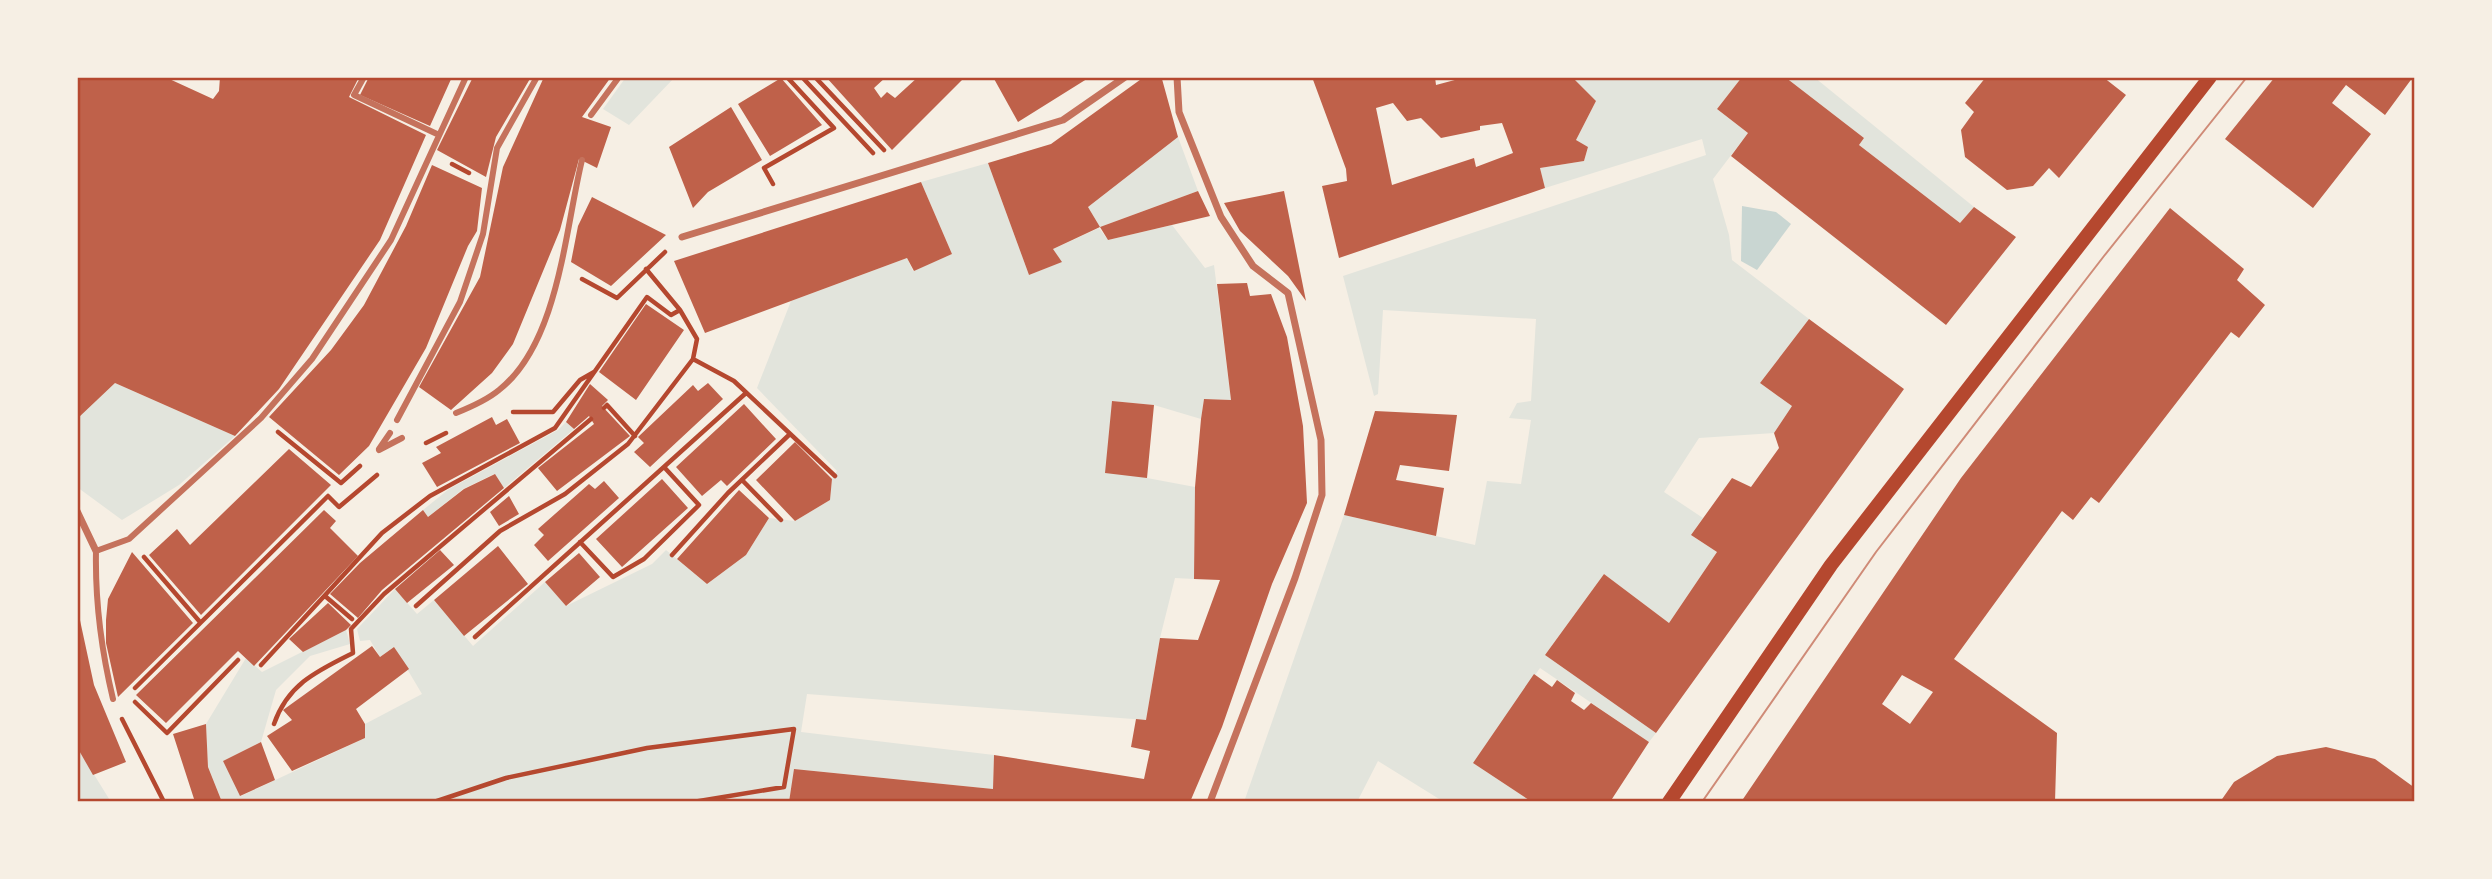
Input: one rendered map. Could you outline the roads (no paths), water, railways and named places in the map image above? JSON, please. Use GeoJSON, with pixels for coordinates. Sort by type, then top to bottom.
{"type":"FeatureCollection","features":[{"type":"Feature","properties":{"kind":"main road"},"geometry":{"type":"LineString","coordinates":[[1669,802],[1831,565],[2210,77]]}},
{"type":"Feature","properties":{"kind":"street"},"geometry":{"type":"LineString","coordinates":[[364,77],[354,95],[437,134]]}},
{"type":"Feature","properties":{"kind":"street"},"geometry":{"type":"LineString","coordinates":[[96,551],[129,539],[261,418],[312,359],[391,240],[437,134],[466,77]]}},
{"type":"Feature","properties":{"kind":"street"},"geometry":{"type":"LineString","coordinates":[[397,420],[460,302],[484,234],[497,148],[537,77]]}},
{"type":"Feature","properties":{"kind":"street"},"geometry":{"type":"LineString","coordinates":[[591,116],[619,77]]}},
{"type":"Feature","properties":{"kind":"street"},"geometry":{"type":"LineString","coordinates":[[681,237],[1063,120],[1125,77]]}},
{"type":"Feature","properties":{"kind":"street"},"geometry":{"type":"LineString","coordinates":[[1177,77],[1179,111],[1221,217],[1253,266],[1288,293],[1321,440],[1322,495],[1295,578],[1210,802]]}},
{"type":"Feature","properties":{"kind":"street"},"geometry":{"type":"LineString","coordinates":[[456,413],[499,390],[514,374],[536,339],[560,278],[572,201],[582,160]]}},
{"type":"Feature","properties":{"kind":"street"},"geometry":{"type":"LineString","coordinates":[[390,433],[379,450],[402,438]]}},
{"type":"Feature","properties":{"kind":"street"},"geometry":{"type":"LineString","coordinates":[[77,511],[96,551],[95,603],[102,652],[113,699]]}},
{"type":"Feature","properties":{"kind":"tram line"},"geometry":{"type":"LineString","coordinates":[[1702,802],[1876,552],[2104,256],[2247,77]]}}]}
